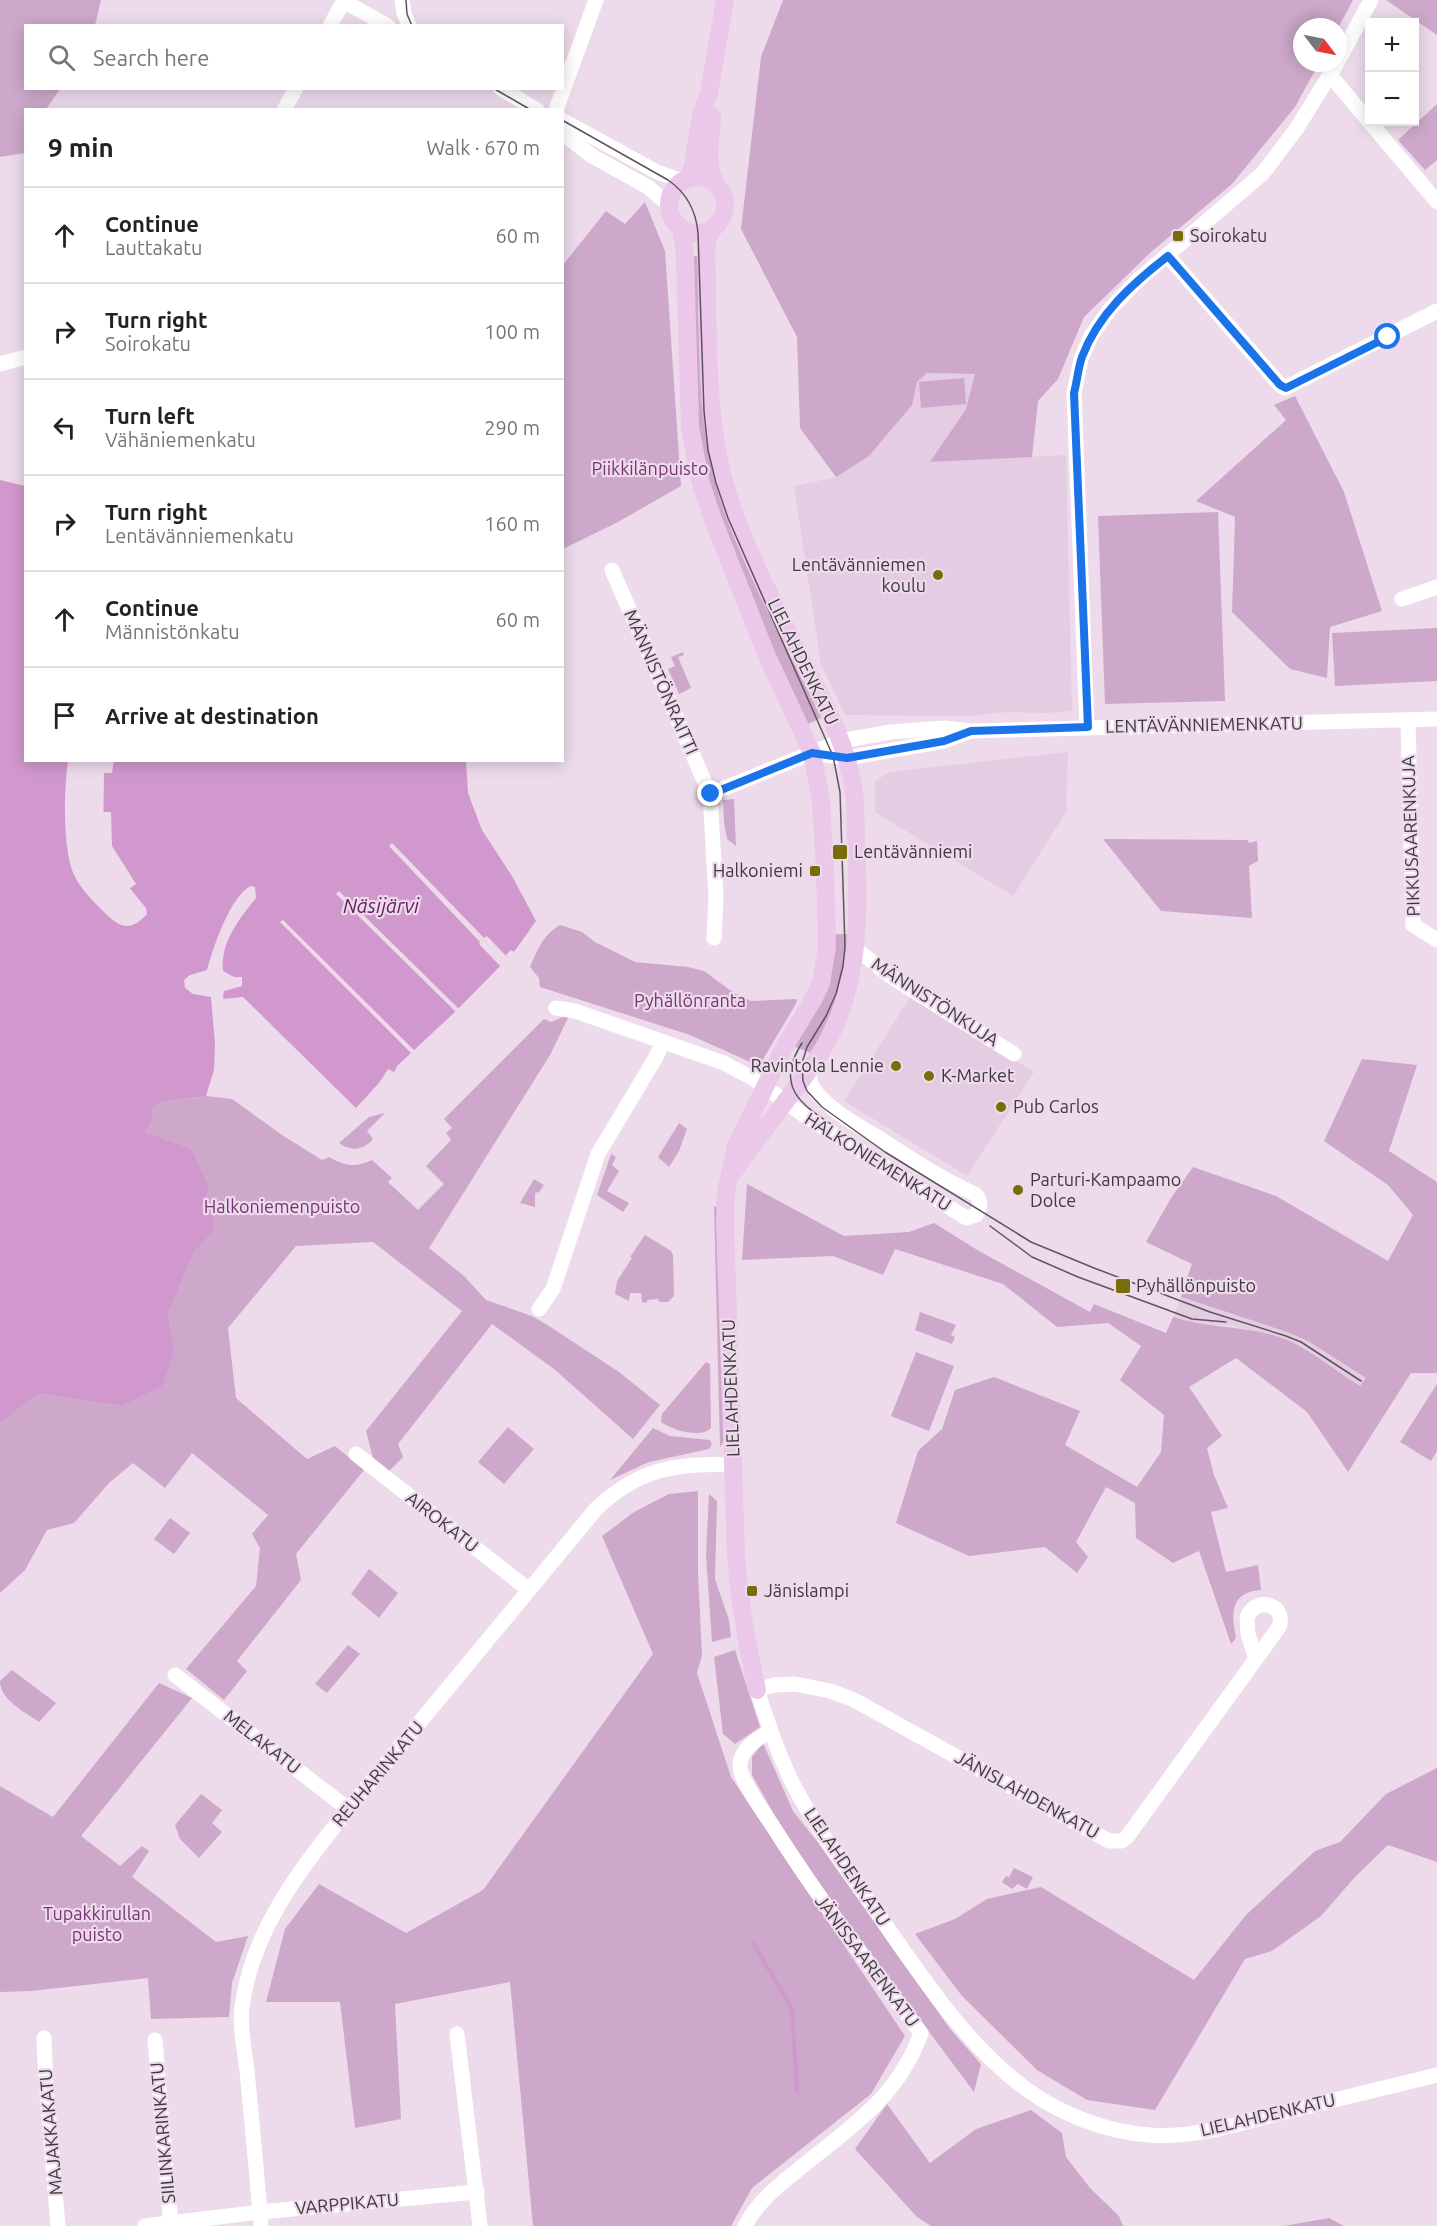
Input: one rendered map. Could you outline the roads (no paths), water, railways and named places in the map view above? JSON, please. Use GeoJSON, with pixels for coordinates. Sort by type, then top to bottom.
{"type":"FeatureCollection","features":[{"type":"Feature","properties":{"kind":"main road"},"geometry":{"type":"LineString","coordinates":[[709,93],[712,117],[710,165],[716,184],[722,192],[724,210],[715,226],[698,232],[681,228],[675,221],[669,205],[672,192],[686,179],[696,153],[701,115],[709,93],[725,0]]}},
{"type":"Feature","properties":{"kind":"main road"},"geometry":{"type":"LineString","coordinates":[[686,179],[699,177],[716,184]]}},
{"type":"Feature","properties":{"kind":"main road","name":"LIELAHDENKATU"},"geometry":{"type":"LineString","coordinates":[[715,226],[708,237],[706,251],[712,427],[721,471],[732,507],[775,606],[844,749],[853,778],[855,799],[856,949],[844,1005],[826,1042],[809,1069],[729,1179]]}},
{"type":"Feature","properties":{"kind":"main road","name":"LIELAHDENKATU"},"geometry":{"type":"LineString","coordinates":[[681,228],[685,254],[690,427],[700,480],[712,518],[766,654],[812,753],[821,801],[826,928],[825,968],[814,998],[785,1046],[736,1146],[725,1215],[739,1594],[745,1638],[757,1690]]}},
{"type":"Feature","properties":{"kind":"street"},"geometry":{"type":"LineString","coordinates":[[331,24],[344,0],[385,24]]}},
{"type":"Feature","properties":{"kind":"street"},"geometry":{"type":"LineString","coordinates":[[402,0],[408,24]]}},
{"type":"Feature","properties":{"kind":"street"},"geometry":{"type":"LineString","coordinates":[[564,88],[596,0]]}},
{"type":"Feature","properties":{"kind":"street"},"geometry":{"type":"LineString","coordinates":[[1347,44],[1371,0]]}},
{"type":"Feature","properties":{"kind":"street"},"geometry":{"type":"LineString","coordinates":[[1088,727],[1074,393],[1081,359],[1100,322],[1138,280],[1263,173],[1297,128],[1331,72]]}},
{"type":"Feature","properties":{"kind":"street"},"geometry":{"type":"LineString","coordinates":[[1340,72],[1437,202]]}},
{"type":"Feature","properties":{"kind":"street"},"geometry":{"type":"LineString","coordinates":[[285,108],[295,90]]}},
{"type":"Feature","properties":{"kind":"street"},"geometry":{"type":"LineString","coordinates":[[503,90],[534,108]]}},
{"type":"Feature","properties":{"kind":"street"},"geometry":{"type":"LineString","coordinates":[[557,108],[563,90]]}},
{"type":"Feature","properties":{"kind":"street"},"geometry":{"type":"LineString","coordinates":[[564,121],[657,172],[686,179]]}},
{"type":"Feature","properties":{"kind":"street"},"geometry":{"type":"LineString","coordinates":[[564,135],[592,156],[648,188],[669,205]]}},
{"type":"Feature","properties":{"kind":"street"},"geometry":{"type":"LineString","coordinates":[[1168,256],[1280,385],[1286,388],[1437,311]]}},
{"type":"Feature","properties":{"kind":"street"},"geometry":{"type":"LineString","coordinates":[[0,364],[24,358]]}},
{"type":"Feature","properties":{"kind":"street","name":"MÄNNISTÖNRAITTI"},"geometry":{"type":"LineString","coordinates":[[612,570],[711,794]]}},
{"type":"Feature","properties":{"kind":"street"},"geometry":{"type":"LineString","coordinates":[[1402,599],[1437,587]]}},
{"type":"Feature","properties":{"kind":"street","name":"LENTÄVÄNNIEMENKATU"},"geometry":{"type":"LineString","coordinates":[[812,753],[944,741],[971,731],[1437,719]]}},
{"type":"Feature","properties":{"kind":"street","name":"PIKKUSAARENKUJA"},"geometry":{"type":"LineString","coordinates":[[1408,720],[1413,925],[1437,940]]}},
{"type":"Feature","properties":{"kind":"street"},"geometry":{"type":"LineString","coordinates":[[714,938],[716,896],[711,794],[812,753]]}},
{"type":"Feature","properties":{"kind":"street","name":"MÄNNISTÖNKUJA"},"geometry":{"type":"LineString","coordinates":[[856,949],[890,976],[1014,1054]]}},
{"type":"Feature","properties":{"kind":"street","name":"HALKONIEMENKATU"},"geometry":{"type":"LineString","coordinates":[[556,1008],[575,1011],[724,1063],[963,1216],[967,1218],[976,1215],[981,1204],[980,1198],[937,1176],[827,1103],[809,1080],[809,1069]]}},
{"type":"Feature","properties":{"kind":"street"},"geometry":{"type":"LineString","coordinates":[[539,1309],[553,1289],[598,1154],[663,1042]]}},
{"type":"Feature","properties":{"kind":"street","name":"AIROKATU"},"geometry":{"type":"LineString","coordinates":[[356,1454],[529,1590]]}},
{"type":"Feature","properties":{"kind":"street","name":"REUHARINKATU"},"geometry":{"type":"LineString","coordinates":[[261,2219],[241,2009],[251,1964],[273,1912],[313,1853],[348,1809],[596,1509],[624,1486],[646,1474],[669,1468],[733,1465]]}},
{"type":"Feature","properties":{"kind":"street","name":"JÄNISLAHDENKATU"},"geometry":{"type":"LineString","coordinates":[[757,1690],[774,1685],[795,1684],[830,1691],[854,1700],[1109,1841],[1116,1842],[1127,1837],[1256,1659]]}},
{"type":"Feature","properties":{"kind":"street","name":"MELAKATU"},"geometry":{"type":"LineString","coordinates":[[175,1675],[348,1809]]}},
{"type":"Feature","properties":{"kind":"street","name":"LIELAHDENKATU"},"geometry":{"type":"LineString","coordinates":[[757,1690],[770,1731],[796,1788],[816,1823],[910,1960],[951,2015],[987,2056],[1020,2084],[1051,2105],[1097,2125],[1150,2135],[1176,2135],[1222,2127],[1437,2075]]}},
{"type":"Feature","properties":{"kind":"street","name":"JÄNISSAARENKATU"},"geometry":{"type":"LineString","coordinates":[[745,2226],[770,2192],[877,2106],[903,2073],[921,2033],[828,1910],[742,1775],[740,1767],[744,1753],[756,1739],[770,1731]]}},
{"type":"Feature","properties":{"kind":"street"},"geometry":{"type":"LineString","coordinates":[[457,2034],[480,2226]]}},
{"type":"Feature","properties":{"kind":"street","name":"MAJAKKAKATU"},"geometry":{"type":"LineString","coordinates":[[44,2038],[58,2226]]}},
{"type":"Feature","properties":{"kind":"street","name":"SIILINKARINKATU"},"geometry":{"type":"LineString","coordinates":[[155,2040],[170,2224]]}},
{"type":"Feature","properties":{"kind":"street","name":"VARPPIKATU"},"geometry":{"type":"LineString","coordinates":[[145,2226],[261,2219],[477,2192]]}},
{"type":"Feature","properties":{"kind":"water","name":"Näsijärvi"},"geometry":{"type":"Polygon","coordinates":[[[0,480],[24,486],[24,762],[68,762],[65,820],[71,866],[82,888],[113,921],[128,926],[137,923],[147,914],[146,908],[115,870],[103,841],[104,773],[112,773],[114,762],[466,762],[468,793],[482,830],[512,876],[536,921],[514,952],[511,950],[506,955],[508,958],[397,1066],[394,1072],[388,1069],[379,1083],[356,1108],[243,997],[223,999],[224,991],[242,986],[242,977],[234,977],[223,971],[223,961],[224,951],[232,932],[256,898],[255,887],[251,886],[243,892],[229,911],[223,924],[207,970],[190,975],[184,980],[185,988],[193,994],[211,997],[215,1044],[214,1070],[206,1096],[162,1102],[152,1108],[152,1121],[146,1132],[191,1148],[210,1187],[202,1209],[213,1217],[214,1231],[194,1253],[168,1314],[175,1349],[162,1386],[121,1406],[39,1394],[0,1423],[0,480]]]}},
{"type":"Feature","properties":{"kind":"waterway"},"geometry":{"type":"LineString","coordinates":[[753,1943],[792,2009],[797,2090]]}},
{"type":"Feature","properties":{"kind":"tram line"},"geometry":{"type":"LineString","coordinates":[[406,0],[407,14],[411,24]]}},
{"type":"Feature","properties":{"kind":"tram line"},"geometry":{"type":"LineString","coordinates":[[496,90],[528,108]]}},
{"type":"Feature","properties":{"kind":"tram line"},"geometry":{"type":"LineString","coordinates":[[564,121],[668,180],[685,196],[693,210],[698,233],[704,411],[708,450],[716,483],[728,518],[833,756],[840,792],[845,947],[836,994],[807,1047],[802,1063],[803,1081],[807,1091],[822,1107],[885,1152],[1031,1242],[1210,1312],[1301,1342],[1361,1381]]}},
{"type":"Feature","properties":{"kind":"tram line"},"geometry":{"type":"LineString","coordinates":[[802,1043],[794,1058],[791,1082],[801,1101],[834,1126]]}},
{"type":"Feature","properties":{"kind":"tram line"},"geometry":{"type":"LineString","coordinates":[[990,1226],[1032,1257],[1078,1277],[1192,1319],[1226,1322]]}},
{"type":"Feature","properties":{"kind":"place","name":"Soirokatu"},"geometry":{"type":"Point","coordinates":[1178,236]}},
{"type":"Feature","properties":{"kind":"place","name":"Lentävänniemen koulu"},"geometry":{"type":"Point","coordinates":[938,575]}},
{"type":"Feature","properties":{"kind":"place","name":"Lentävänniemi"},"geometry":{"type":"Point","coordinates":[840,852]}},
{"type":"Feature","properties":{"kind":"place","name":"Halkoniemi"},"geometry":{"type":"Point","coordinates":[815,871]}},
{"type":"Feature","properties":{"kind":"place","name":"Ravintola Lennie"},"geometry":{"type":"Point","coordinates":[896,1066]}},
{"type":"Feature","properties":{"kind":"place","name":"K-Market"},"geometry":{"type":"Point","coordinates":[929,1076]}},
{"type":"Feature","properties":{"kind":"place","name":"Pub Carlos"},"geometry":{"type":"Point","coordinates":[1001,1107]}},
{"type":"Feature","properties":{"kind":"place","name":"Parturi-Kampaamo Dolce"},"geometry":{"type":"Point","coordinates":[1018,1190]}},
{"type":"Feature","properties":{"kind":"place","name":"Pyhällönpuisto"},"geometry":{"type":"Point","coordinates":[1123,1286]}},
{"type":"Feature","properties":{"kind":"place","name":"Jänislampi"},"geometry":{"type":"Point","coordinates":[752,1591]}},
{"type":"Feature","properties":{"kind":"park label","name":"Piikkilänpuisto"},"geometry":{"type":"Point","coordinates":[650,469]}},
{"type":"Feature","properties":{"kind":"park label","name":"Pyhällönranta"},"geometry":{"type":"Point","coordinates":[690,1001]}},
{"type":"Feature","properties":{"kind":"park label","name":"Halkoniemenpuisto"},"geometry":{"type":"Point","coordinates":[282,1207]}},
{"type":"Feature","properties":{"kind":"park label","name":"Tupakkirullan puisto"},"geometry":{"type":"Point","coordinates":[97,1924]}}]}
